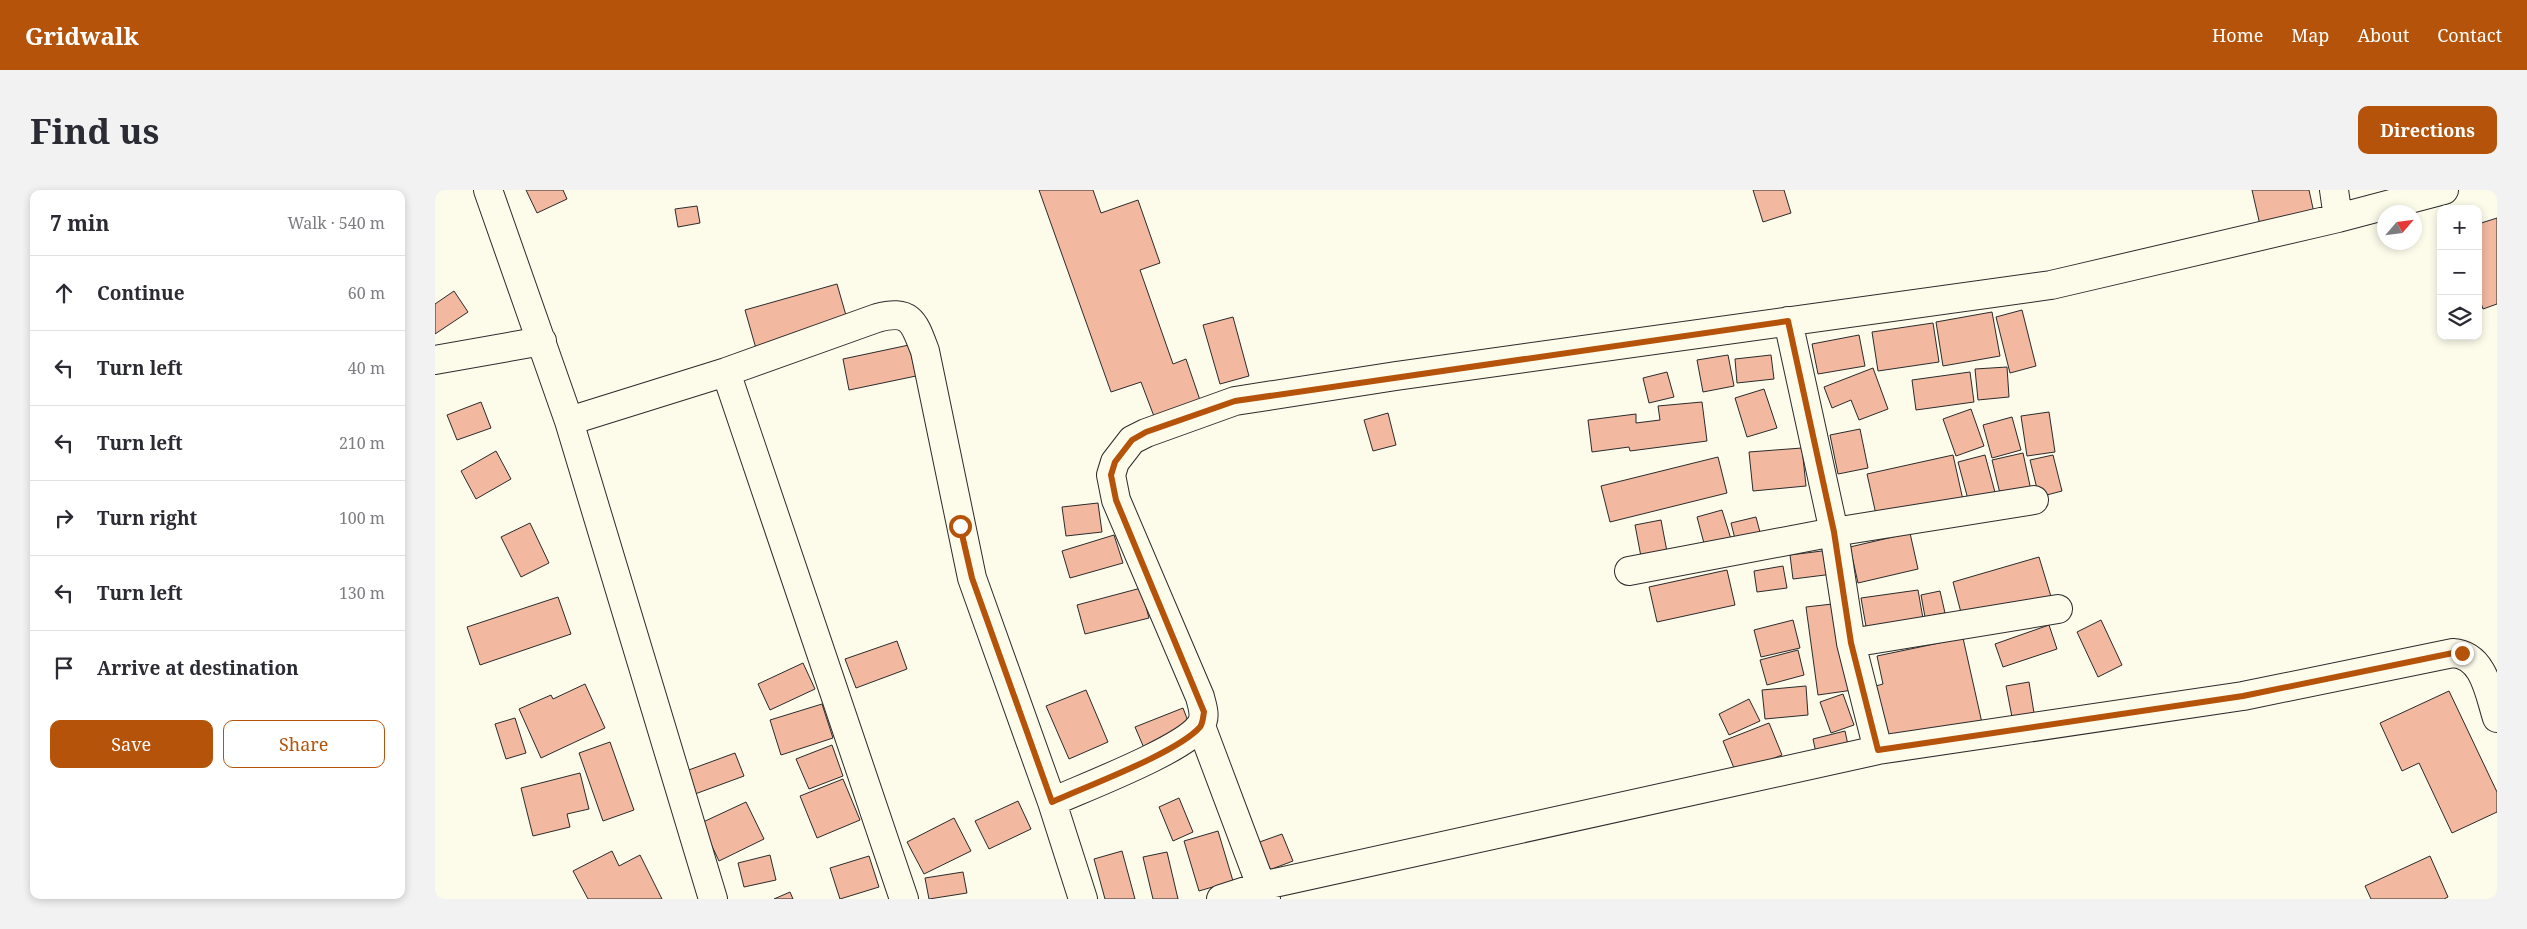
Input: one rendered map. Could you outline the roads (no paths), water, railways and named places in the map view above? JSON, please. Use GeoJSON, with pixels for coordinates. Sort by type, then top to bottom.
{"type":"FeatureCollection","features":[{"type":"Feature","properties":{"kind":"street"},"geometry":{"type":"LineString","coordinates":[[488,190],[569,421],[713,899]]}},
{"type":"Feature","properties":{"kind":"street"},"geometry":{"type":"LineString","coordinates":[[2334,190],[2338,218]]}},
{"type":"Feature","properties":{"kind":"street"},"geometry":{"type":"LineString","coordinates":[[1264,892],[1201,726],[1204,712],[1199,697],[1116,500],[1111,475],[1115,462],[1132,440],[1146,432],[1235,401],[2051,285],[2338,218],[2444,190]]}},
{"type":"Feature","properties":{"kind":"street"},"geometry":{"type":"LineString","coordinates":[[569,421],[726,372],[894,313],[906,316],[917,328],[925,351],[972,578],[1052,802],[1083,899]]}},
{"type":"Feature","properties":{"kind":"street"},"geometry":{"type":"LineString","coordinates":[[1788,321],[1834,532],[1851,643],[1878,750]]}},
{"type":"Feature","properties":{"kind":"street"},"geometry":{"type":"LineString","coordinates":[[435,360],[542,341]]}},
{"type":"Feature","properties":{"kind":"street"},"geometry":{"type":"LineString","coordinates":[[726,372],[904,899]]}},
{"type":"Feature","properties":{"kind":"street"},"geometry":{"type":"LineString","coordinates":[[1629,571],[1834,532],[2034,500]]}},
{"type":"Feature","properties":{"kind":"street"},"geometry":{"type":"LineString","coordinates":[[1851,643],[2058,610]]}},
{"type":"Feature","properties":{"kind":"street"},"geometry":{"type":"LineString","coordinates":[[1221,899],[1264,892],[1878,750],[2243,696],[2453,653],[2468,656],[2479,668],[2497,718]]}},
{"type":"Feature","properties":{"kind":"street"},"geometry":{"type":"LineString","coordinates":[[1052,802],[1155,756],[1189,736],[1201,726]]}}]}
